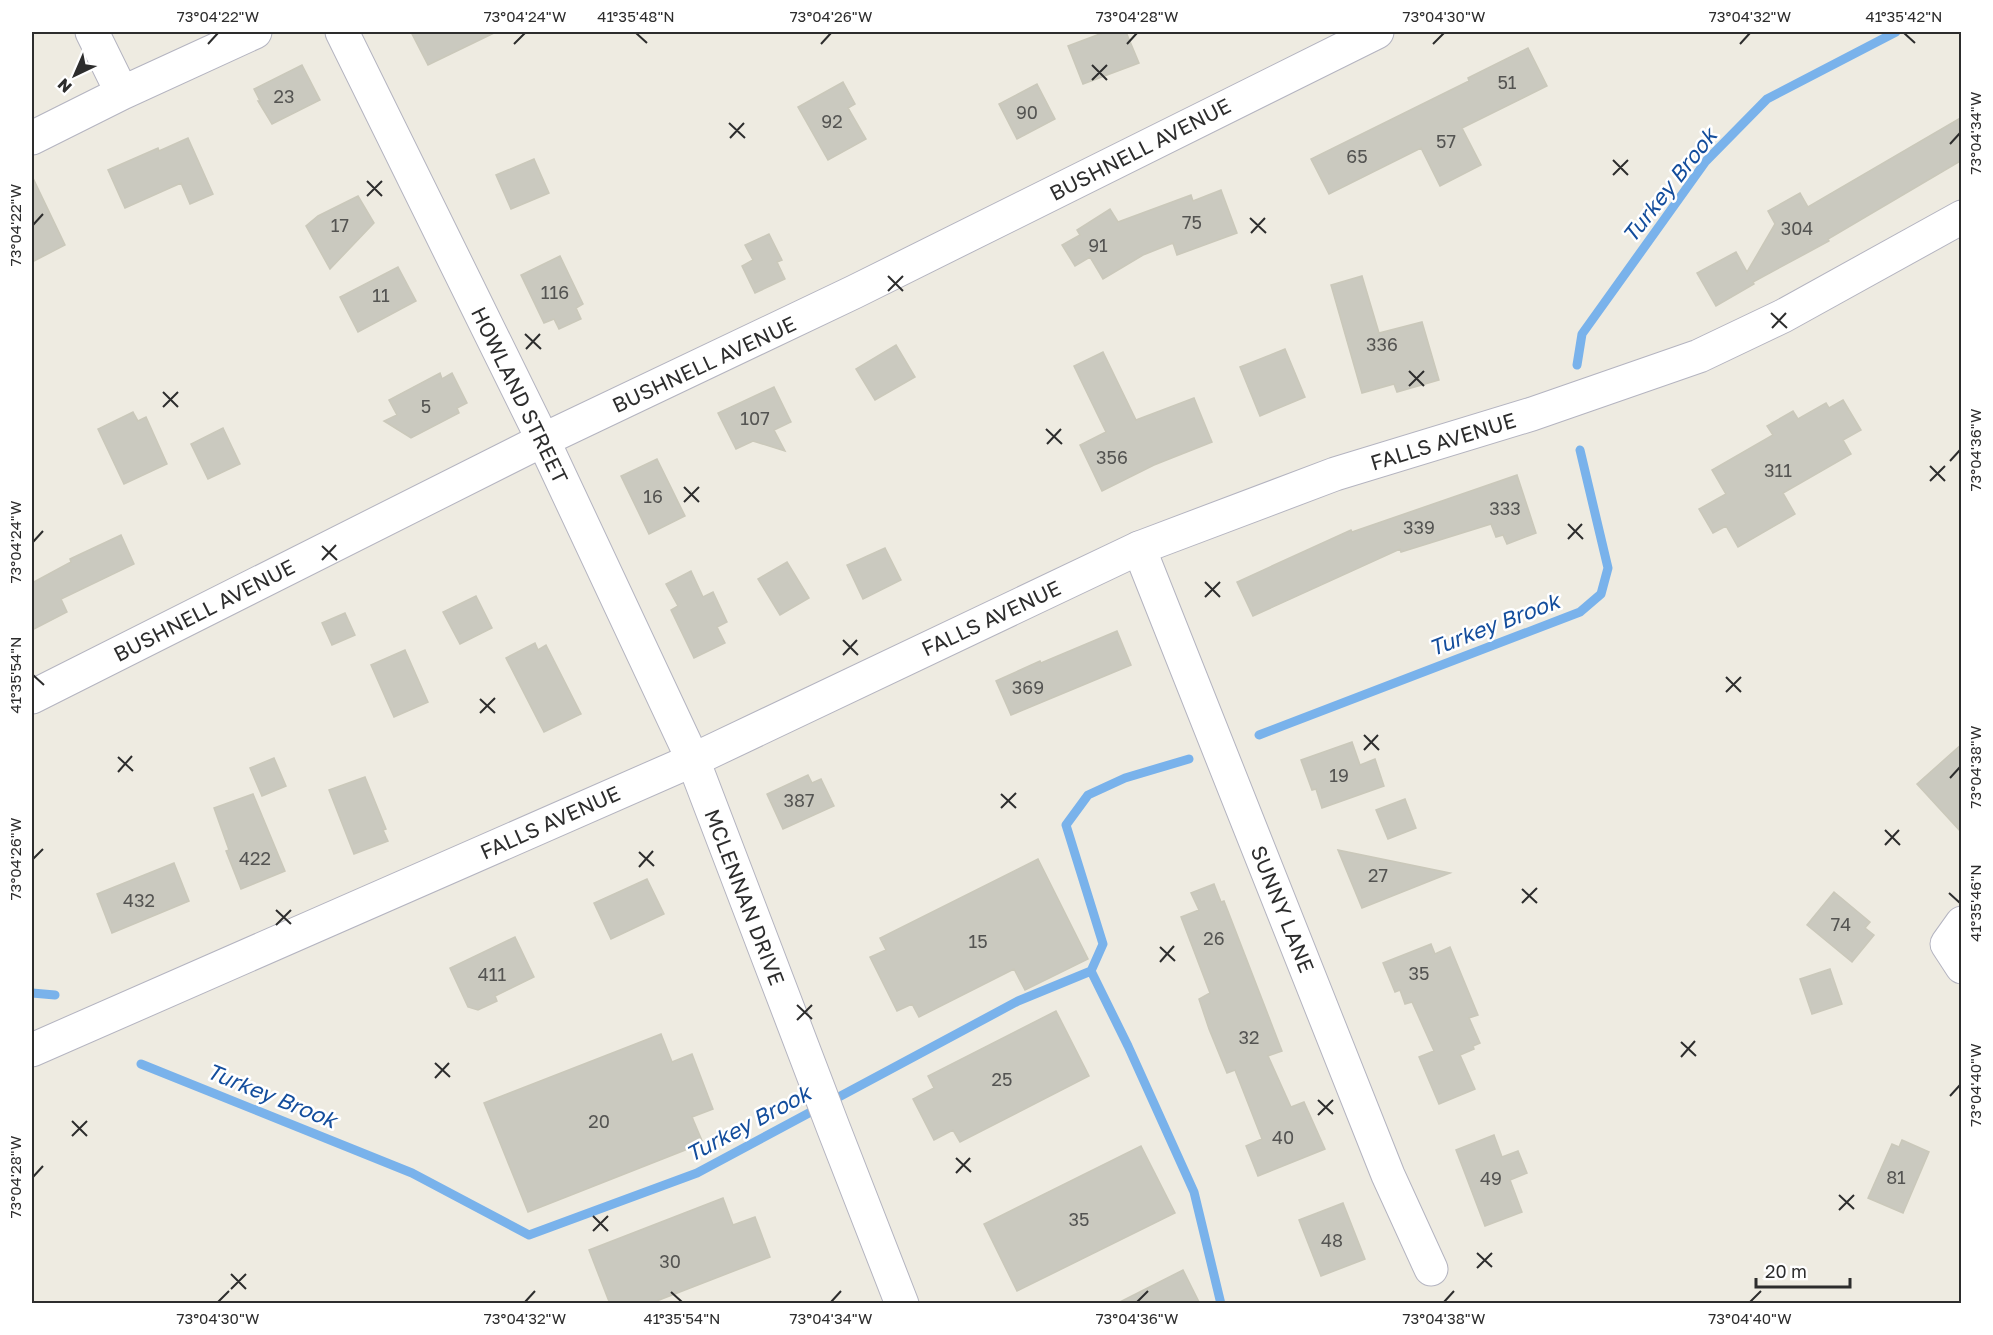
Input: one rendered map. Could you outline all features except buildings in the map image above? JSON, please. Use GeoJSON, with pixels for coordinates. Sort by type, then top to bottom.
{"type":"FeatureCollection","features":[{"type":"Feature","properties":{"kind":"street"},"geometry":{"type":"LineString","coordinates":[[92,32],[122,93]]}},
{"type":"Feature","properties":{"kind":"street"},"geometry":{"type":"LineString","coordinates":[[32,138],[122,93],[255,32]]}},
{"type":"Feature","properties":{"kind":"street","name":"HOWLAND STREET"},"geometry":{"type":"LineString","coordinates":[[342,32],[543,440],[693,760]]}},
{"type":"Feature","properties":{"kind":"street","name":"BUSHNELL AVENUE"},"geometry":{"type":"LineString","coordinates":[[32,696],[543,440],[854,292],[1377,32]]}},
{"type":"Feature","properties":{"kind":"street","name":"FALLS AVENUE"},"geometry":{"type":"LineString","coordinates":[[32,1050],[693,760],[1139,548],[1335,474],[1533,414],[1699,356],[1783,316],[1962,217]]}},
{"type":"Feature","properties":{"kind":"street","name":"SUNNY LANE"},"geometry":{"type":"LineString","coordinates":[[1139,548],[1384,1164],[1431,1269]]}},
{"type":"Feature","properties":{"kind":"street","name":"MCLENNAN DRIVE"},"geometry":{"type":"LineString","coordinates":[[693,760],[832,1127],[902,1304]]}},
{"type":"Feature","properties":{"kind":"street"},"geometry":{"type":"LineString","coordinates":[[1962,923],[1947,944],[1962,967]]}},
{"type":"Feature","properties":{"kind":"waterway","name":"Turkey Brook"},"geometry":{"type":"LineString","coordinates":[[1577,365],[1582,334],[1706,161],[1767,99],[1896,32]]}},
{"type":"Feature","properties":{"kind":"waterway","name":"Turkey Brook"},"geometry":{"type":"LineString","coordinates":[[1259,735],[1580,612],[1601,594],[1608,568],[1580,450]]}},
{"type":"Feature","properties":{"kind":"waterway","name":"Turkey Brook"},"geometry":{"type":"LineString","coordinates":[[141,1064],[412,1173],[529,1235],[697,1173],[1018,1001],[1091,971],[1103,944],[1066,825],[1088,795],[1125,778],[1189,759]]}},
{"type":"Feature","properties":{"kind":"waterway"},"geometry":{"type":"LineString","coordinates":[[1091,971],[1128,1046],[1194,1192],[1221,1304]]}},
{"type":"Feature","properties":{"kind":"waterway","name":"Turkey Brook"},"geometry":{"type":"LineString","coordinates":[[32,993],[55,995]]}}]}
